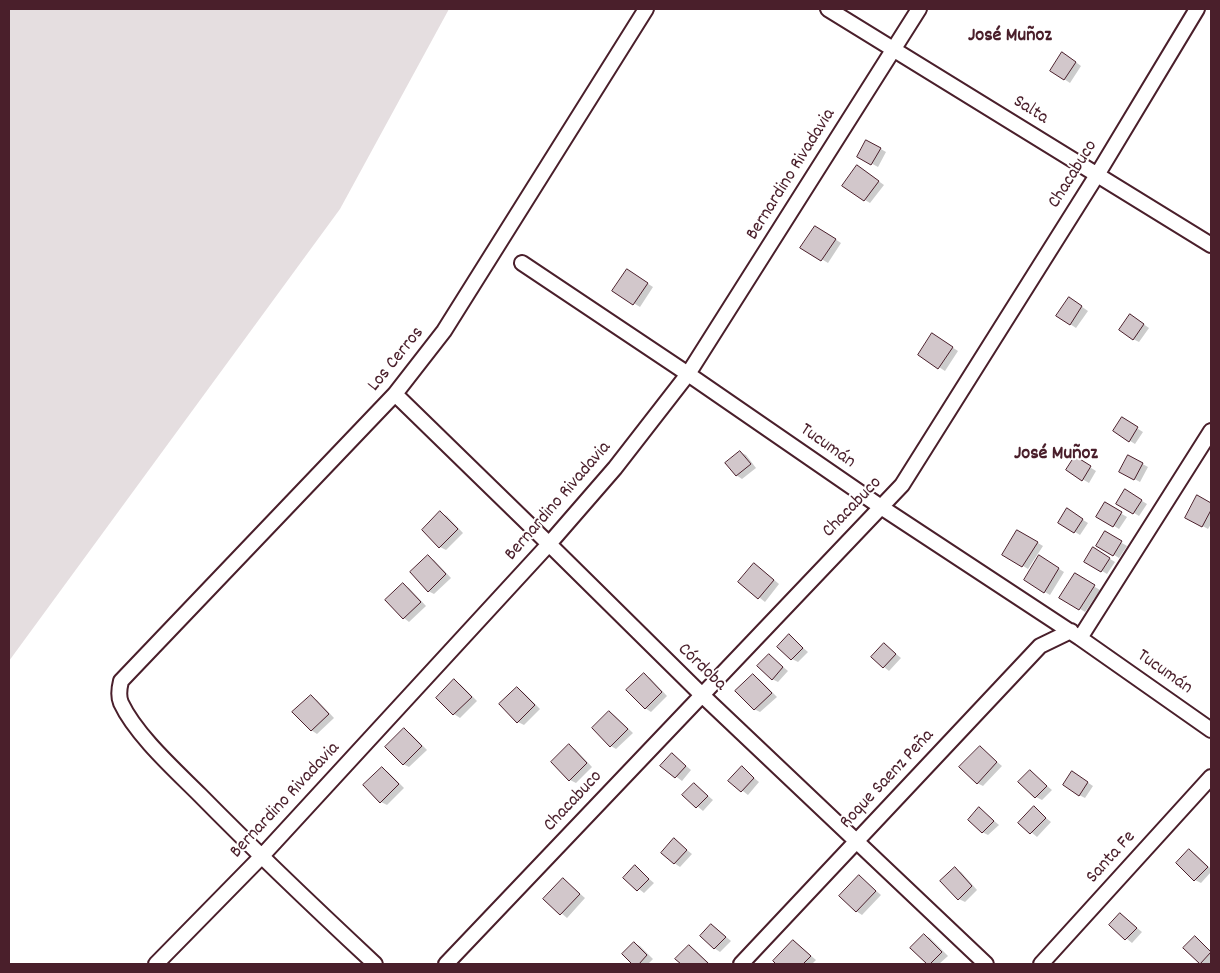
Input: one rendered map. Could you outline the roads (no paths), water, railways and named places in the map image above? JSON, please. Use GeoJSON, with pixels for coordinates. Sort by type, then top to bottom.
{"type":"FeatureCollection","features":[{"type":"Feature","properties":{"kind":"street","name":"Los Cerros"},"geometry":{"type":"LineString","coordinates":[[261,857],[168,764],[143,734],[121,702],[119,690],[121,681],[395,394],[444,331],[646,9]]}},
{"type":"Feature","properties":{"kind":"street","name":"Salta"},"geometry":{"type":"LineString","coordinates":[[828,9],[1211,245]]}},
{"type":"Feature","properties":{"kind":"street","name":"Bernardino Rivadavia"},"geometry":{"type":"LineString","coordinates":[[156,964],[261,857],[549,544],[615,468],[688,374],[919,9]]}},
{"type":"Feature","properties":{"kind":"street","name":"Chacabuco"},"geometry":{"type":"LineString","coordinates":[[446,964],[902,484],[1097,175],[1196,9]]}},
{"type":"Feature","properties":{"kind":"street","name":"Tucumán"},"geometry":{"type":"LineString","coordinates":[[522,263],[688,374],[880,507],[1076,634],[1211,730]]}},
{"type":"Feature","properties":{"kind":"street","name":"Córdoba"},"geometry":{"type":"LineString","coordinates":[[395,394],[701,694],[855,842],[986,964]]}},
{"type":"Feature","properties":{"kind":"street"},"geometry":{"type":"LineString","coordinates":[[1076,634],[1211,431]]}},
{"type":"Feature","properties":{"kind":"street","name":"Roque Saenz Peña"},"geometry":{"type":"LineString","coordinates":[[741,964],[1040,646],[1076,634]]}},
{"type":"Feature","properties":{"kind":"street","name":"Santa Fe"},"geometry":{"type":"LineString","coordinates":[[1041,964],[1211,777]]}},
{"type":"Feature","properties":{"kind":"street"},"geometry":{"type":"LineString","coordinates":[[261,857],[375,964]]}},
{"type":"Feature","properties":{"kind":"district","name":"José Muñoz"},"geometry":{"type":"Point","coordinates":[1010,37]}},
{"type":"Feature","properties":{"kind":"district","name":"José Muñoz"},"geometry":{"type":"Point","coordinates":[1056,455]}}]}
